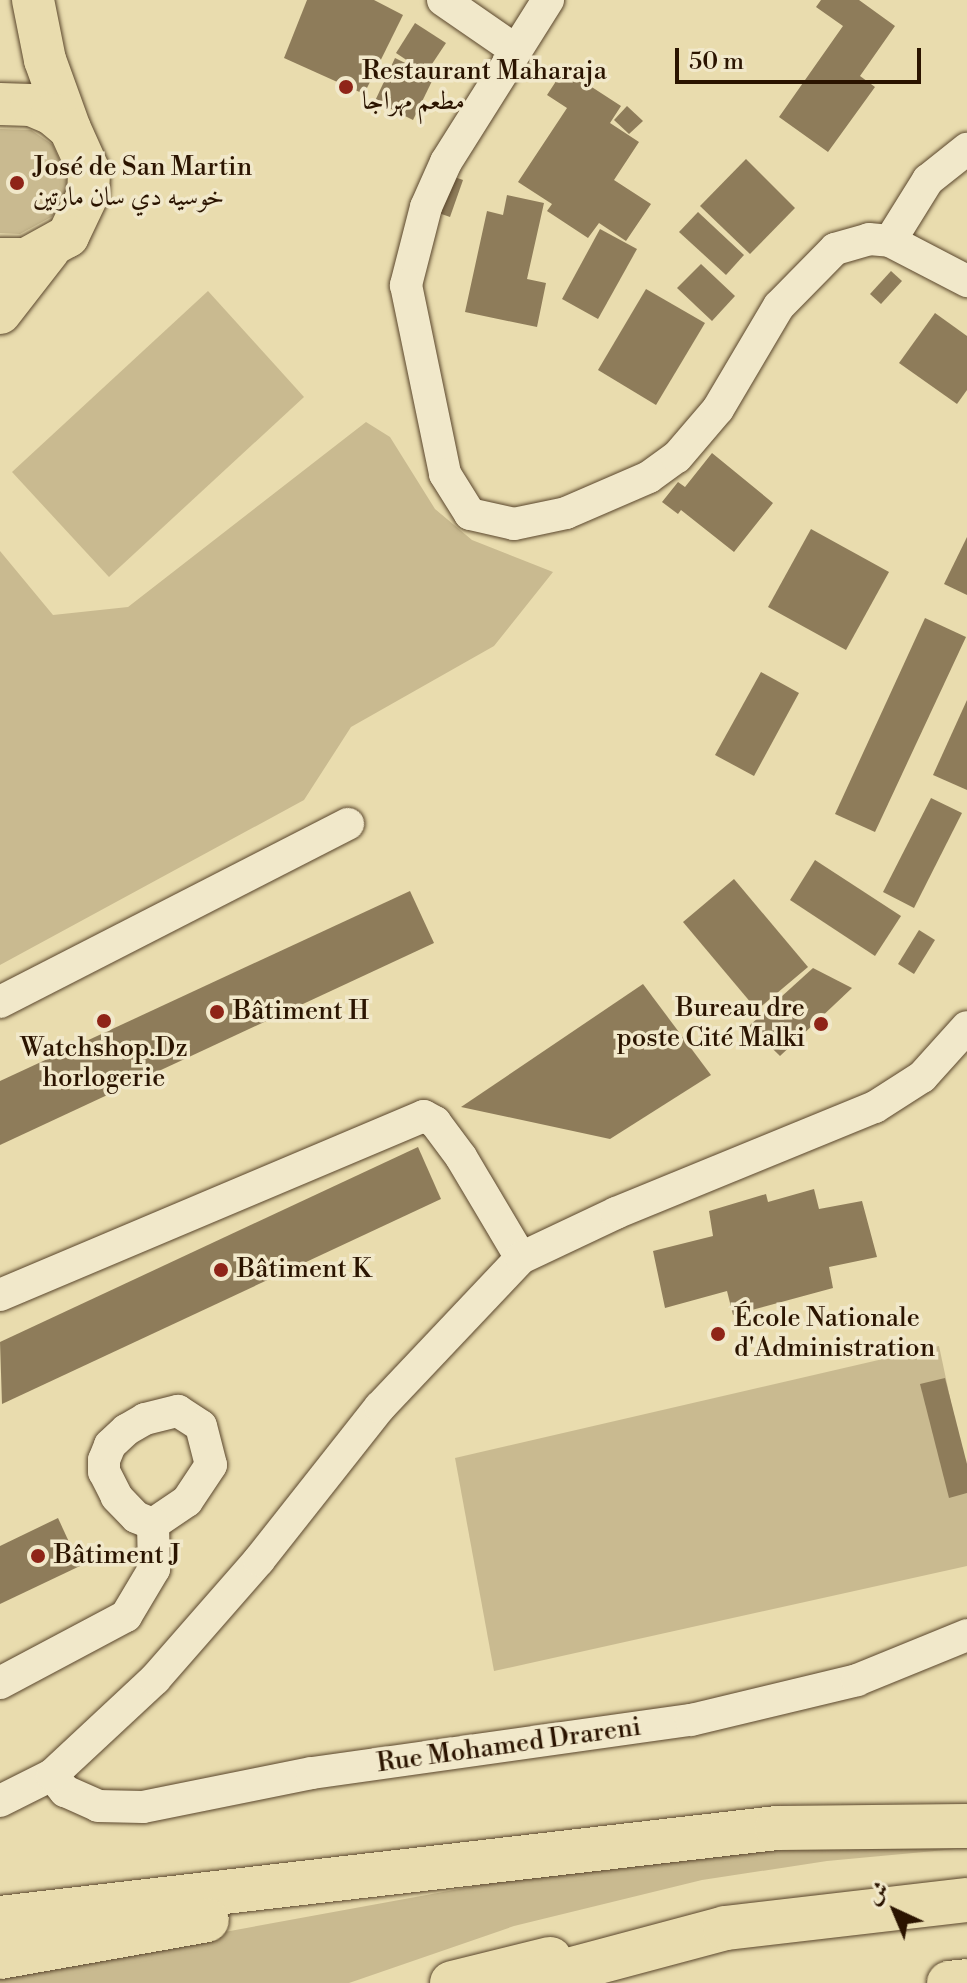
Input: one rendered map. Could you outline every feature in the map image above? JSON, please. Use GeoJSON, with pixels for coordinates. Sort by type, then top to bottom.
{"type":"FeatureCollection","features":[{"type":"Feature","properties":{"kind":"highway"},"geometry":{"type":"LineString","coordinates":[[0,1918],[554,1850],[777,1828],[967,1826]]}},
{"type":"Feature","properties":{"kind":"highway"},"geometry":{"type":"LineString","coordinates":[[0,1957],[554,1850]]}},
{"type":"Feature","properties":{"kind":"highway"},"geometry":{"type":"LineString","coordinates":[[452,1983],[571,1954],[725,1928],[967,1900]]}},
{"type":"Feature","properties":{"kind":"highway"},"geometry":{"type":"LineString","coordinates":[[520,1983],[725,1928]]}},
{"type":"Feature","properties":{"kind":"highway"},"geometry":{"type":"LineString","coordinates":[[949,1983],[967,1981]]}},
{"type":"Feature","properties":{"kind":"main road"},"geometry":{"type":"LineString","coordinates":[[0,259],[26,259],[49,250],[68,236],[88,194],[89,171],[45,60],[33,0]]}},
{"type":"Feature","properties":{"kind":"main road"},"geometry":{"type":"LineString","coordinates":[[0,104],[31,105],[70,129]]}},
{"type":"Feature","properties":{"kind":"main road"},"geometry":{"type":"LineString","coordinates":[[0,313],[49,250]]}},
{"type":"Feature","properties":{"kind":"street"},"geometry":{"type":"LineString","coordinates":[[443,0],[514,49]]}},
{"type":"Feature","properties":{"kind":"street"},"geometry":{"type":"LineString","coordinates":[[548,0],[471,117],[430,197],[406,285],[445,474],[459,503],[483,520],[514,524],[566,513],[649,477],[699,436],[803,277],[848,243],[890,241],[967,281]]}},
{"type":"Feature","properties":{"kind":"street"},"geometry":{"type":"LineString","coordinates":[[890,241],[928,180],[967,149]]}},
{"type":"Feature","properties":{"kind":"street"},"geometry":{"type":"LineString","coordinates":[[0,1002],[348,824]]}},
{"type":"Feature","properties":{"kind":"street"},"geometry":{"type":"LineString","coordinates":[[0,1801],[52,1775],[155,1679],[259,1560],[380,1407],[521,1258],[616,1213],[875,1107],[922,1077],[967,1027]]}},
{"type":"Feature","properties":{"kind":"street"},"geometry":{"type":"LineString","coordinates":[[0,1295],[424,1116],[435,1122],[461,1157],[521,1258]]}},
{"type":"Feature","properties":{"kind":"street"},"geometry":{"type":"LineString","coordinates":[[0,1683],[126,1616],[154,1569],[153,1524]]}},
{"type":"Feature","properties":{"kind":"street","name":"Rue Mohamed Drareni"},"geometry":{"type":"LineString","coordinates":[[52,1775],[65,1791],[98,1806],[158,1805],[312,1773],[718,1715],[857,1680],[967,1635]]}},
{"type":"Feature","properties":{"kind":"shaded area"},"geometry":{"type":"Polygon","coordinates":[[[0,129],[31,130],[53,145],[67,177],[65,195],[53,216],[20,234],[0,233],[0,129]]]}},
{"type":"Feature","properties":{"kind":"shaded area"},"geometry":{"type":"Polygon","coordinates":[[[208,291],[304,397],[109,577],[12,472],[208,291]]]}},
{"type":"Feature","properties":{"kind":"shaded area"},"geometry":{"type":"Polygon","coordinates":[[[366,422],[390,437],[435,509],[472,540],[553,572],[494,646],[351,727],[304,800],[0,965],[0,551],[53,615],[128,607],[366,422]]]}},
{"type":"Feature","properties":{"kind":"shaded area"},"geometry":{"type":"Polygon","coordinates":[[[939,1346],[967,1477],[967,1566],[494,1671],[455,1458],[939,1346]]]}},
{"type":"Feature","properties":{"kind":"shaded area"},"geometry":{"type":"Polygon","coordinates":[[[967,1848],[827,1861],[702,1880],[514,1926],[349,1983],[0,1983],[0,1973],[585,1866],[775,1849],[967,1848]]]}},
{"type":"Feature","properties":{"kind":"building"},"geometry":{"type":"Polygon","coordinates":[[[307,0],[374,0],[403,15],[364,94],[284,58],[307,0]]]}},
{"type":"Feature","properties":{"kind":"building"},"geometry":{"type":"Polygon","coordinates":[[[821,0],[859,0],[895,26],[860,76],[875,87],[828,152],[779,117],[843,26],[816,7],[821,0]]]}},
{"type":"Feature","properties":{"kind":"building"},"geometry":{"type":"Polygon","coordinates":[[[415,23],[446,43],[426,73],[396,53],[415,23]]]}},
{"type":"Feature","properties":{"kind":"building"},"geometry":{"type":"Polygon","coordinates":[[[395,58],[434,77],[413,120],[375,101],[395,58]]]}},
{"type":"Feature","properties":{"kind":"building"},"geometry":{"type":"Polygon","coordinates":[[[564,69],[621,106],[610,123],[639,142],[614,180],[651,204],[626,241],[599,223],[588,238],[547,211],[552,204],[518,182],[567,108],[547,95],[564,69]]]}},
{"type":"Feature","properties":{"kind":"building"},"geometry":{"type":"Polygon","coordinates":[[[627,106],[643,121],[629,134],[614,120],[627,106]]]}},
{"type":"Feature","properties":{"kind":"building"},"geometry":{"type":"Polygon","coordinates":[[[746,159],[795,208],[750,254],[700,206],[746,159]]]}},
{"type":"Feature","properties":{"kind":"building"},"geometry":{"type":"Polygon","coordinates":[[[446,174],[463,180],[450,217],[433,211],[446,174]]]}},
{"type":"Feature","properties":{"kind":"building"},"geometry":{"type":"Polygon","coordinates":[[[507,195],[544,203],[527,279],[546,283],[537,327],[465,312],[487,211],[503,215],[507,195]]]}},
{"type":"Feature","properties":{"kind":"building"},"geometry":{"type":"Polygon","coordinates":[[[698,212],[744,255],[726,275],[679,232],[698,212]]]}},
{"type":"Feature","properties":{"kind":"building"},"geometry":{"type":"Polygon","coordinates":[[[600,229],[637,249],[598,319],[562,299],[600,229]]]}},
{"type":"Feature","properties":{"kind":"building"},"geometry":{"type":"Polygon","coordinates":[[[701,264],[735,296],[712,321],[677,288],[701,264]]]}},
{"type":"Feature","properties":{"kind":"building"},"geometry":{"type":"Polygon","coordinates":[[[891,271],[902,281],[881,304],[870,294],[891,271]]]}},
{"type":"Feature","properties":{"kind":"building"},"geometry":{"type":"Polygon","coordinates":[[[646,289],[705,323],[656,405],[598,370],[646,289]]]}},
{"type":"Feature","properties":{"kind":"building"},"geometry":{"type":"Polygon","coordinates":[[[935,313],[967,336],[967,390],[957,404],[899,363],[935,313]]]}},
{"type":"Feature","properties":{"kind":"building"},"geometry":{"type":"Polygon","coordinates":[[[712,453],[773,503],[734,552],[681,510],[678,514],[662,502],[678,482],[685,487],[712,453]]]}},
{"type":"Feature","properties":{"kind":"building"},"geometry":{"type":"Polygon","coordinates":[[[811,529],[889,572],[846,650],[768,607],[811,529]]]}},
{"type":"Feature","properties":{"kind":"building"},"geometry":{"type":"Polygon","coordinates":[[[967,537],[967,595],[944,584],[967,537]]]}},
{"type":"Feature","properties":{"kind":"building"},"geometry":{"type":"Polygon","coordinates":[[[925,618],[966,637],[875,832],[835,814],[925,618]]]}},
{"type":"Feature","properties":{"kind":"building"},"geometry":{"type":"Polygon","coordinates":[[[761,672],[799,693],[754,776],[715,755],[761,672]]]}},
{"type":"Feature","properties":{"kind":"building"},"geometry":{"type":"Polygon","coordinates":[[[967,700],[967,790],[933,775],[967,700]]]}},
{"type":"Feature","properties":{"kind":"building"},"geometry":{"type":"Polygon","coordinates":[[[931,798],[962,813],[914,908],[883,892],[931,798]]]}},
{"type":"Feature","properties":{"kind":"building"},"geometry":{"type":"Polygon","coordinates":[[[815,860],[901,916],[875,956],[790,900],[815,860]]]}},
{"type":"Feature","properties":{"kind":"building"},"geometry":{"type":"Polygon","coordinates":[[[734,879],[808,967],[757,1010],[683,922],[734,879]]]}},
{"type":"Feature","properties":{"kind":"building","name":"Bâtiment H"},"geometry":{"type":"Polygon","coordinates":[[[410,891],[434,943],[0,1145],[0,1081],[410,891]]]}},
{"type":"Feature","properties":{"kind":"building"},"geometry":{"type":"Polygon","coordinates":[[[919,930],[935,940],[914,974],[898,964],[919,930]]]}},
{"type":"Feature","properties":{"kind":"building"},"geometry":{"type":"Polygon","coordinates":[[[813,968],[852,988],[780,1056],[749,1026],[813,968]]]}},
{"type":"Feature","properties":{"kind":"building"},"geometry":{"type":"Polygon","coordinates":[[[643,984],[711,1075],[610,1139],[461,1107],[643,984]]]}},
{"type":"Feature","properties":{"kind":"building","name":"Bâtiment K"},"geometry":{"type":"Polygon","coordinates":[[[418,1147],[441,1199],[2,1404],[0,1342],[418,1147]]]}},
{"type":"Feature","properties":{"kind":"building"},"geometry":{"type":"Polygon","coordinates":[[[814,1189],[819,1209],[862,1201],[877,1257],[829,1267],[833,1288],[733,1315],[727,1291],[665,1308],[653,1251],[713,1236],[709,1211],[766,1194],[768,1202],[814,1189]]]}},
{"type":"Feature","properties":{"kind":"building"},"geometry":{"type":"Polygon","coordinates":[[[945,1378],[967,1464],[967,1493],[949,1498],[920,1384],[945,1378]]]}},
{"type":"Feature","properties":{"kind":"building","name":"Bâtiment J"},"geometry":{"type":"Polygon","coordinates":[[[58,1518],[80,1566],[0,1604],[0,1546],[58,1518]]]}},
{"type":"Feature","properties":{"kind":"place","name":"Restaurant Maharaja مطعم مهراجا"},"geometry":{"type":"Point","coordinates":[346,87]}},
{"type":"Feature","properties":{"kind":"place","name":"José de San Martin خوسيه دي سان مارتين"},"geometry":{"type":"Point","coordinates":[17,183]}},
{"type":"Feature","properties":{"kind":"place","name":"Bâtiment H"},"geometry":{"type":"Point","coordinates":[217,1012]}},
{"type":"Feature","properties":{"kind":"place","name":"Watchshop.Dz horlogerie"},"geometry":{"type":"Point","coordinates":[104,1021]}},
{"type":"Feature","properties":{"kind":"place","name":"Bureau dre poste Cité Malki"},"geometry":{"type":"Point","coordinates":[821,1024]}},
{"type":"Feature","properties":{"kind":"place","name":"Bâtiment K"},"geometry":{"type":"Point","coordinates":[221,1270]}},
{"type":"Feature","properties":{"kind":"place","name":"École Nationale d'Administration"},"geometry":{"type":"Point","coordinates":[718,1334]}},
{"type":"Feature","properties":{"kind":"place","name":"Bâtiment J"},"geometry":{"type":"Point","coordinates":[38,1556]}}]}
